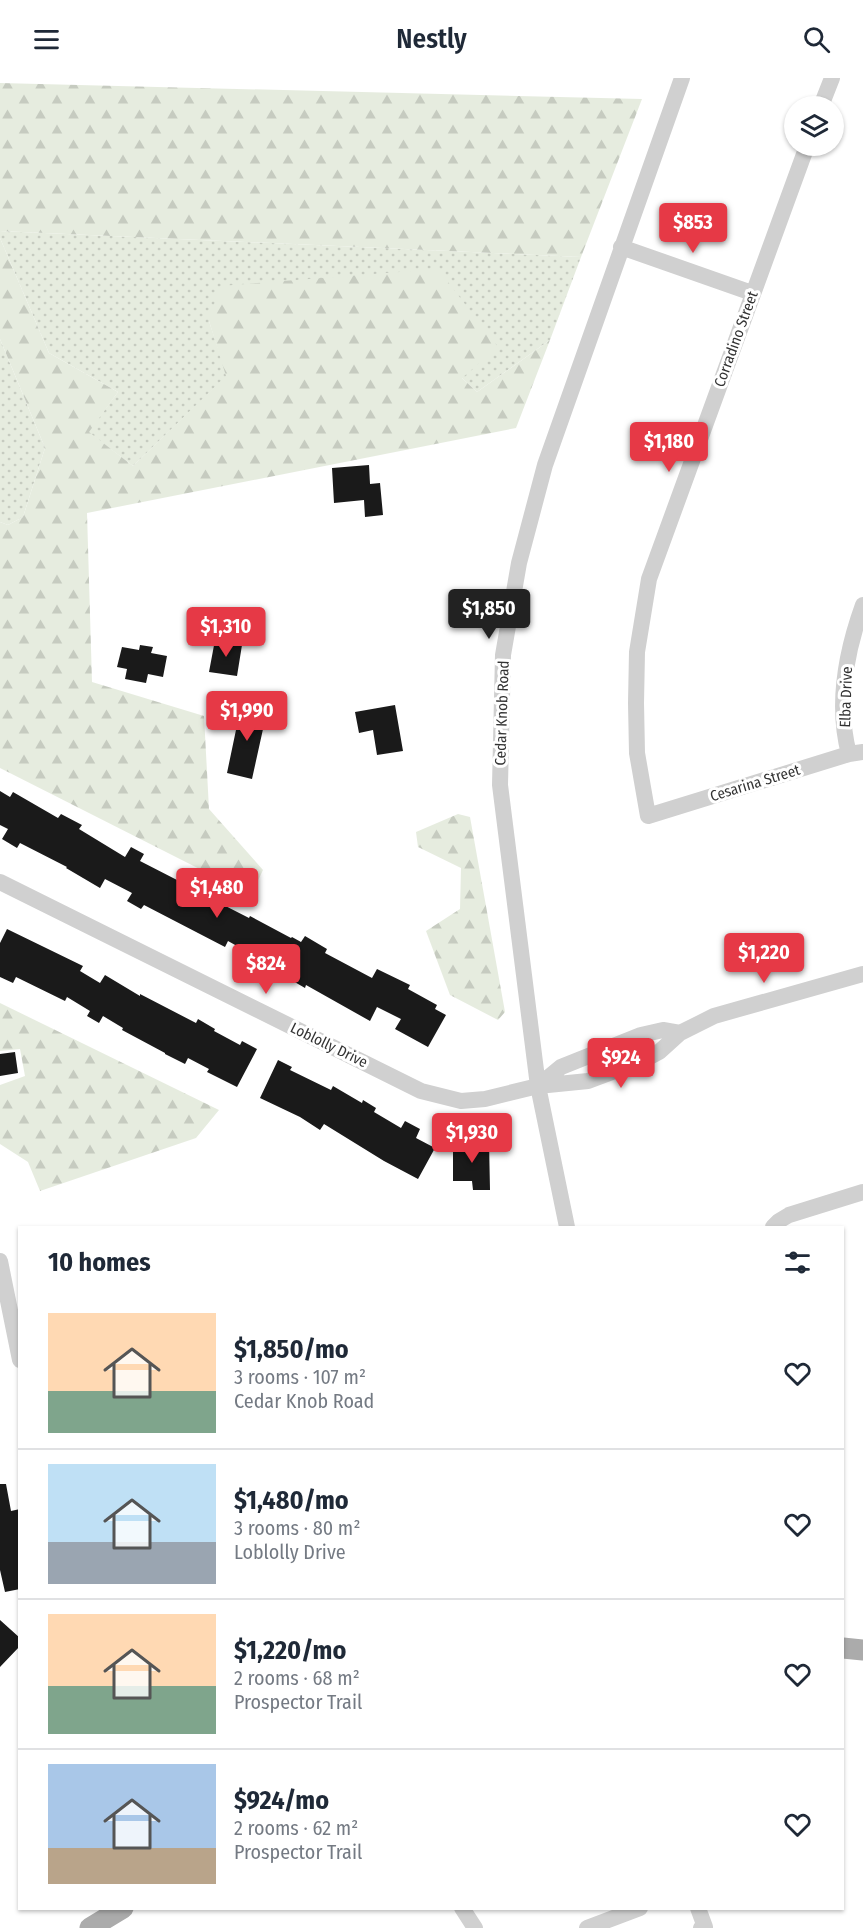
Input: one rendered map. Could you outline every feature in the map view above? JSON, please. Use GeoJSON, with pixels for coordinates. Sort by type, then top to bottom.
{"type":"FeatureCollection","features":[{"type":"Feature","properties":{"kind":"main road"},"geometry":{"type":"LineString","coordinates":[[844,1648],[863,1650]]}},
{"type":"Feature","properties":{"kind":"main road"},"geometry":{"type":"LineString","coordinates":[[90,1928],[120,1910]]}},
{"type":"Feature","properties":{"kind":"street","name":"Cedar Knob Road"},"geometry":{"type":"LineString","coordinates":[[567,1226],[538,1086],[500,785],[503,655],[519,563],[545,465],[682,78]]}},
{"type":"Feature","properties":{"kind":"street"},"geometry":{"type":"LineString","coordinates":[[825,96],[832,78]]}},
{"type":"Feature","properties":{"kind":"street","name":"Corradino Street"},"geometry":{"type":"LineString","coordinates":[[648,816],[636,753],[636,703],[638,652],[649,579],[803,156]]}},
{"type":"Feature","properties":{"kind":"street"},"geometry":{"type":"LineString","coordinates":[[621,248],[752,293]]}},
{"type":"Feature","properties":{"kind":"street","name":"Elba Drive"},"geometry":{"type":"LineString","coordinates":[[856,753],[845,740],[843,709],[852,635],[863,605]]}},
{"type":"Feature","properties":{"kind":"street","name":"Cesarina Street"},"geometry":{"type":"LineString","coordinates":[[648,816],[856,753]]}},
{"type":"Feature","properties":{"kind":"street","name":"Loblolly Drive"},"geometry":{"type":"LineString","coordinates":[[0,882],[421,1091],[460,1101],[486,1099],[538,1086]]}},
{"type":"Feature","properties":{"kind":"street"},"geometry":{"type":"LineString","coordinates":[[538,1086],[568,1085],[608,1075],[659,1052],[680,1033],[714,1016],[863,974]]}},
{"type":"Feature","properties":{"kind":"street"},"geometry":{"type":"LineString","coordinates":[[538,1086],[561,1067],[641,1035],[663,1030],[680,1033]]}},
{"type":"Feature","properties":{"kind":"street"},"geometry":{"type":"LineString","coordinates":[[774,1226],[789,1215],[863,1192]]}},
{"type":"Feature","properties":{"kind":"street"},"geometry":{"type":"LineString","coordinates":[[0,1261],[18,1350]]}},
{"type":"Feature","properties":{"kind":"street"},"geometry":{"type":"LineString","coordinates":[[463,1910],[475,1928]]}},
{"type":"Feature","properties":{"kind":"street"},"geometry":{"type":"LineString","coordinates":[[587,1928],[635,1910]]}},
{"type":"Feature","properties":{"kind":"street"},"geometry":{"type":"LineString","coordinates":[[699,1910],[705,1927],[701,1928]]}},
{"type":"Feature","properties":{"kind":"green space"},"geometry":{"type":"Polygon","coordinates":[[[0,83],[642,99],[581,257],[0,231],[0,83]]]}},
{"type":"Feature","properties":{"kind":"green space"},"geometry":{"type":"Polygon","coordinates":[[[0,231],[581,257],[550,340],[477,392],[462,378],[209,321],[227,376],[133,466],[88,432],[118,392],[49,353],[0,238],[0,231]]]}},
{"type":"Feature","properties":{"kind":"green space"},"geometry":{"type":"Polygon","coordinates":[[[0,238],[49,353],[118,392],[89,432],[133,466],[226,376],[209,321],[220,286],[438,269],[498,347],[462,378],[477,392],[550,340],[516,428],[87,513],[92,682],[204,716],[209,809],[263,870],[251,895],[0,768],[0,522],[8,525],[23,517],[45,448],[0,339],[0,238]]]}},
{"type":"Feature","properties":{"kind":"green space"},"geometry":{"type":"Polygon","coordinates":[[[0,339],[45,448],[23,517],[8,525],[0,522],[0,339]]]}},
{"type":"Feature","properties":{"kind":"green space"},"geometry":{"type":"Polygon","coordinates":[[[458,814],[470,817],[505,1012],[498,1020],[450,995],[426,931],[460,909],[461,868],[418,847],[416,832],[458,814]]]}},
{"type":"Feature","properties":{"kind":"green space"},"geometry":{"type":"Polygon","coordinates":[[[0,1003],[219,1110],[196,1138],[40,1191],[28,1162],[0,1144],[0,1085],[25,1076],[20,1049],[0,1051],[0,1003]]]}},
{"type":"Feature","properties":{"kind":"building"},"geometry":{"type":"Polygon","coordinates":[[[369,465],[370,484],[380,483],[383,515],[365,517],[364,500],[334,503],[332,468],[369,465]]]}},
{"type":"Feature","properties":{"kind":"building"},"geometry":{"type":"Polygon","coordinates":[[[215,640],[242,645],[237,676],[209,672],[215,640]]]}},
{"type":"Feature","properties":{"kind":"building"},"geometry":{"type":"Polygon","coordinates":[[[140,645],[153,647],[151,653],[167,656],[163,677],[148,674],[146,683],[125,679],[127,669],[117,667],[122,647],[139,650],[140,645]]]}},
{"type":"Feature","properties":{"kind":"building"},"geometry":{"type":"Polygon","coordinates":[[[395,705],[403,751],[377,755],[373,730],[359,733],[355,712],[395,705]]]}},
{"type":"Feature","properties":{"kind":"building"},"geometry":{"type":"Polygon","coordinates":[[[241,706],[267,711],[252,779],[227,773],[241,706]]]}},
{"type":"Feature","properties":{"kind":"building"},"geometry":{"type":"Polygon","coordinates":[[[0,791],[10,797],[13,792],[58,818],[61,814],[82,825],[79,829],[125,857],[131,847],[144,854],[140,861],[177,880],[181,873],[204,886],[200,893],[291,938],[301,942],[305,936],[327,949],[325,953],[372,978],[377,969],[410,985],[408,989],[437,1005],[435,1009],[446,1015],[428,1047],[395,1029],[401,1019],[377,1007],[370,1021],[306,985],[305,988],[267,966],[265,969],[250,961],[253,955],[228,941],[225,947],[144,905],[141,909],[127,901],[132,893],[105,879],[100,888],[67,867],[20,843],[17,848],[2,839],[8,829],[0,825],[0,791]]]}},
{"type":"Feature","properties":{"kind":"building"},"geometry":{"type":"Polygon","coordinates":[[[7,929],[83,966],[80,971],[100,983],[105,975],[140,996],[140,994],[196,1023],[198,1019],[240,1045],[242,1041],[257,1049],[237,1087],[207,1072],[209,1069],[188,1058],[185,1064],[165,1054],[122,1030],[123,1028],[103,1016],[99,1023],[87,1016],[90,1011],[67,997],[65,1001],[16,977],[13,983],[0,977],[0,943],[7,929]]]}},
{"type":"Feature","properties":{"kind":"building"},"geometry":{"type":"Polygon","coordinates":[[[15,1052],[18,1073],[0,1076],[0,1054],[15,1052]]]}},
{"type":"Feature","properties":{"kind":"building"},"geometry":{"type":"Polygon","coordinates":[[[278,1060],[292,1067],[290,1070],[331,1090],[333,1086],[362,1103],[363,1100],[376,1108],[374,1112],[401,1128],[405,1121],[420,1129],[416,1138],[435,1148],[418,1179],[324,1124],[320,1130],[300,1117],[260,1098],[278,1060]]]}},
{"type":"Feature","properties":{"kind":"building"},"geometry":{"type":"Polygon","coordinates":[[[489,1141],[490,1190],[473,1190],[472,1181],[453,1181],[453,1142],[489,1141]]]}},
{"type":"Feature","properties":{"kind":"building"},"geometry":{"type":"Polygon","coordinates":[[[0,1484],[6,1484],[11,1511],[18,1509],[18,1589],[5,1592],[0,1570],[0,1484]]]}},
{"type":"Feature","properties":{"kind":"building"},"geometry":{"type":"Polygon","coordinates":[[[0,1620],[18,1636],[18,1648],[0,1667],[0,1620]]]}}]}
